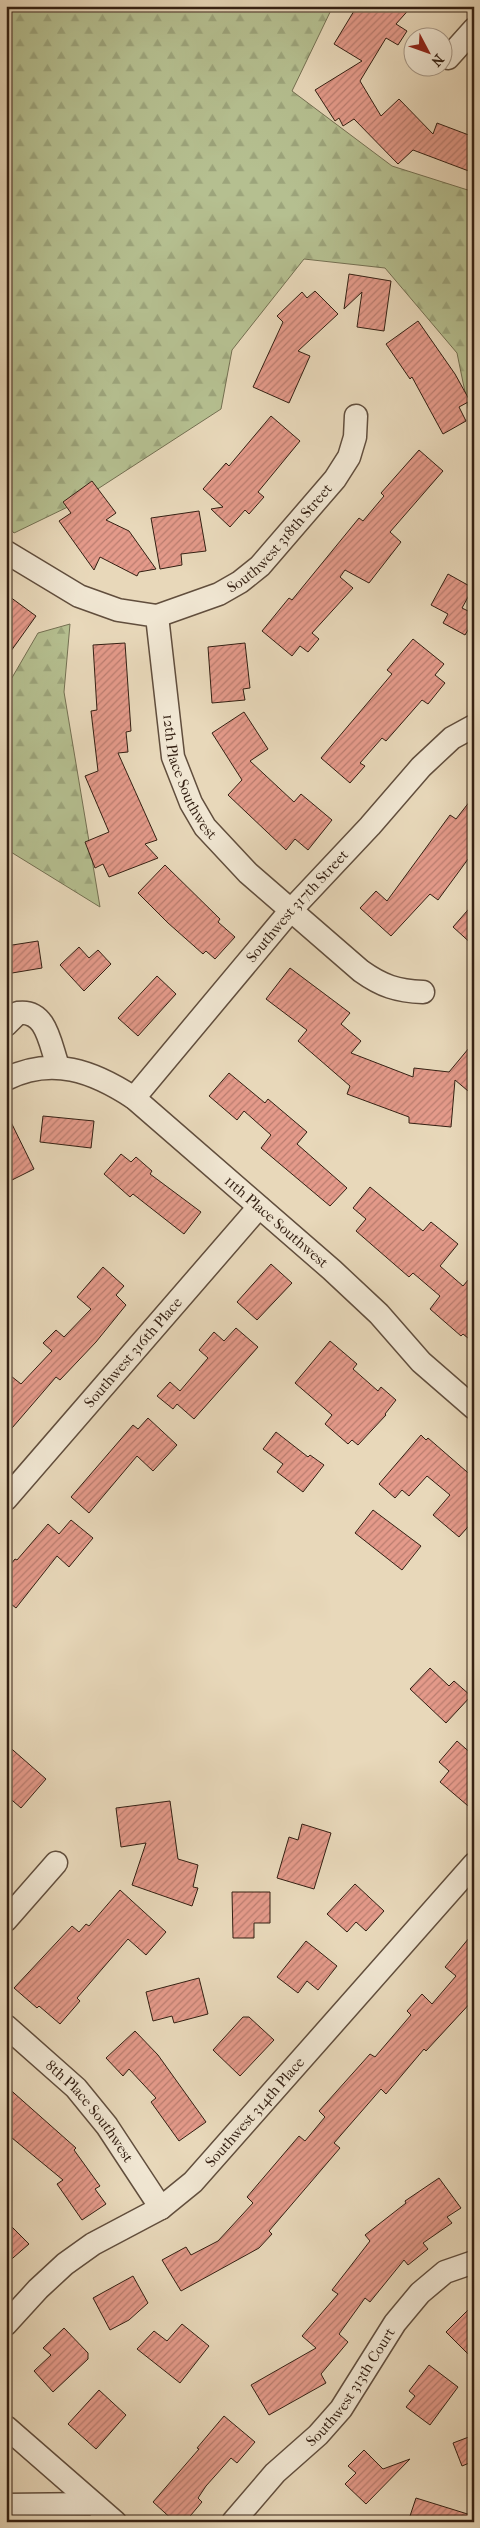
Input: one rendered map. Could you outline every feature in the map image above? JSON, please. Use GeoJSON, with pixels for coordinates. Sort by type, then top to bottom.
{"type":"FeatureCollection","features":[{"type":"Feature","properties":{"kind":"street"},"geometry":{"type":"LineString","coordinates":[[452,54],[474,29]]}},
{"type":"Feature","properties":{"kind":"street","name":"Southwest 318th Street"},"geometry":{"type":"LineString","coordinates":[[157,616],[219,594],[240,582],[260,566],[336,479],[355,437],[356,416]]}},
{"type":"Feature","properties":{"kind":"street"},"geometry":{"type":"LineString","coordinates":[[6,552],[79,596],[118,610],[157,616]]}},
{"type":"Feature","properties":{"kind":"street","name":"12th Place Southwest"},"geometry":{"type":"LineString","coordinates":[[157,616],[173,757],[191,803],[205,827],[224,849],[291,910],[379,984],[394,990],[423,992]]}},
{"type":"Feature","properties":{"kind":"street","name":"Southwest 317th Street"},"geometry":{"type":"LineString","coordinates":[[134,1098],[291,910],[370,826],[435,752],[452,738],[474,726]]}},
{"type":"Feature","properties":{"kind":"street"},"geometry":{"type":"LineString","coordinates":[[6,1025],[18,1013],[33,1014],[42,1022],[58,1066]]}},
{"type":"Feature","properties":{"kind":"street","name":"11th Place Southwest"},"geometry":{"type":"LineString","coordinates":[[7,1073],[58,1066],[95,1077],[134,1098],[332,1270],[379,1314],[421,1362],[474,1408]]}},
{"type":"Feature","properties":{"kind":"street","name":"Southwest 316th Place"},"geometry":{"type":"LineString","coordinates":[[6,1499],[259,1207]]}},
{"type":"Feature","properties":{"kind":"street"},"geometry":{"type":"LineString","coordinates":[[6,1920],[56,1863]]}},
{"type":"Feature","properties":{"kind":"street","name":"Southwest 314th Place"},"geometry":{"type":"LineString","coordinates":[[6,2324],[38,2289],[65,2264],[93,2244],[161,2208],[193,2182],[218,2156],[474,1864]]}},
{"type":"Feature","properties":{"kind":"street","name":"8th Place Southwest"},"geometry":{"type":"LineString","coordinates":[[6,2026],[76,2088],[107,2126],[161,2208]]}},
{"type":"Feature","properties":{"kind":"street","name":"Southwest 313th Court"},"geometry":{"type":"LineString","coordinates":[[234,2522],[275,2473],[318,2435],[342,2409],[395,2323],[420,2294],[445,2272],[474,2262]]}},
{"type":"Feature","properties":{"kind":"street"},"geometry":{"type":"LineString","coordinates":[[6,2427],[115,2522]]}},
{"type":"Feature","properties":{"kind":"street"},"geometry":{"type":"LineString","coordinates":[[6,2504],[94,2504]]}},
{"type":"Feature","properties":{"kind":"green space"},"geometry":{"type":"Polygon","coordinates":[[[6,6],[333,6],[292,91],[392,166],[474,192],[474,436],[457,353],[385,268],[304,259],[232,350],[221,409],[76,503],[14,533],[6,524],[6,6]]]}},
{"type":"Feature","properties":{"kind":"green space"},"geometry":{"type":"Polygon","coordinates":[[[70,624],[64,692],[100,907],[6,849],[6,688],[38,633],[70,624]]]}},
{"type":"Feature","properties":{"kind":"building"},"geometry":{"type":"Polygon","coordinates":[[[357,6],[412,6],[396,24],[402,28],[402,39],[398,45],[386,38],[360,81],[381,116],[399,99],[433,134],[437,123],[474,137],[474,173],[413,150],[398,164],[354,119],[343,126],[339,118],[335,121],[315,90],[362,61],[334,44],[357,6]]]}},
{"type":"Feature","properties":{"kind":"building"},"geometry":{"type":"Polygon","coordinates":[[[349,274],[391,281],[384,331],[357,327],[362,292],[344,309],[349,274]]]}},
{"type":"Feature","properties":{"kind":"building"},"geometry":{"type":"Polygon","coordinates":[[[315,291],[338,314],[298,351],[310,356],[289,403],[253,387],[283,322],[277,316],[302,292],[307,298],[315,291]]]}},
{"type":"Feature","properties":{"kind":"building"},"geometry":{"type":"Polygon","coordinates":[[[418,321],[455,374],[470,401],[459,407],[466,421],[443,434],[412,377],[410,379],[386,344],[418,321]]]}},
{"type":"Feature","properties":{"kind":"building"},"geometry":{"type":"Polygon","coordinates":[[[271,416],[300,441],[258,492],[264,497],[249,514],[245,510],[230,527],[211,509],[223,507],[203,489],[226,463],[229,466],[271,416]]]}},
{"type":"Feature","properties":{"kind":"building"},"geometry":{"type":"Polygon","coordinates":[[[419,450],[443,471],[390,532],[401,542],[369,583],[345,570],[340,577],[353,588],[312,633],[319,639],[308,652],[300,646],[292,656],[262,631],[289,598],[292,600],[359,518],[363,521],[384,496],[381,493],[419,450]]]}},
{"type":"Feature","properties":{"kind":"building"},"geometry":{"type":"Polygon","coordinates":[[[92,481],[116,513],[106,520],[129,531],[156,569],[139,572],[137,576],[100,557],[94,570],[59,521],[71,513],[63,502],[92,481]]]}},
{"type":"Feature","properties":{"kind":"building"},"geometry":{"type":"Polygon","coordinates":[[[199,511],[206,551],[181,554],[182,565],[160,569],[151,518],[199,511]]]}},
{"type":"Feature","properties":{"kind":"building"},"geometry":{"type":"Polygon","coordinates":[[[448,574],[473,588],[462,608],[474,614],[474,620],[465,635],[443,623],[448,614],[431,605],[448,574]]]}},
{"type":"Feature","properties":{"kind":"building"},"geometry":{"type":"Polygon","coordinates":[[[6,594],[36,616],[6,658],[6,594]]]}},
{"type":"Feature","properties":{"kind":"building"},"geometry":{"type":"Polygon","coordinates":[[[413,639],[444,664],[435,675],[445,683],[428,704],[422,700],[386,741],[382,738],[360,763],[365,766],[350,783],[321,758],[392,674],[387,670],[413,639]]]}},
{"type":"Feature","properties":{"kind":"building"},"geometry":{"type":"Polygon","coordinates":[[[125,643],[131,731],[126,732],[128,752],[118,753],[157,840],[145,844],[158,858],[109,877],[103,864],[95,868],[85,842],[109,832],[85,776],[98,771],[91,711],[97,710],[93,645],[125,643]]]}},
{"type":"Feature","properties":{"kind":"building"},"geometry":{"type":"Polygon","coordinates":[[[245,643],[250,688],[243,689],[245,700],[212,703],[208,647],[245,643]]]}},
{"type":"Feature","properties":{"kind":"building"},"geometry":{"type":"Polygon","coordinates":[[[244,712],[268,749],[250,761],[294,802],[301,794],[332,820],[308,850],[295,839],[286,850],[228,795],[242,780],[212,733],[244,712]]]}},
{"type":"Feature","properties":{"kind":"building"},"geometry":{"type":"Polygon","coordinates":[[[474,796],[474,851],[438,900],[430,894],[391,936],[360,908],[376,891],[387,901],[450,815],[456,819],[474,796]]]}},
{"type":"Feature","properties":{"kind":"building"},"geometry":{"type":"Polygon","coordinates":[[[165,865],[220,919],[218,922],[235,937],[215,959],[206,951],[203,954],[138,893],[165,865]]]}},
{"type":"Feature","properties":{"kind":"building"},"geometry":{"type":"Polygon","coordinates":[[[474,903],[474,946],[453,927],[474,903]]]}},
{"type":"Feature","properties":{"kind":"building"},"geometry":{"type":"Polygon","coordinates":[[[38,941],[42,968],[6,974],[6,946],[38,941]]]}},
{"type":"Feature","properties":{"kind":"building"},"geometry":{"type":"Polygon","coordinates":[[[79,947],[89,958],[98,950],[111,964],[84,991],[60,965],[79,947]]]}},
{"type":"Feature","properties":{"kind":"building"},"geometry":{"type":"Polygon","coordinates":[[[290,968],[350,1013],[341,1024],[361,1041],[351,1053],[413,1077],[414,1068],[449,1072],[474,1042],[474,1096],[455,1080],[451,1127],[409,1123],[409,1117],[347,1094],[350,1086],[298,1041],[307,1030],[266,999],[290,968]]]}},
{"type":"Feature","properties":{"kind":"building"},"geometry":{"type":"Polygon","coordinates":[[[157,976],[176,994],[138,1036],[118,1018],[157,976]]]}},
{"type":"Feature","properties":{"kind":"building"},"geometry":{"type":"Polygon","coordinates":[[[229,1073],[265,1103],[268,1099],[307,1132],[297,1144],[347,1188],[330,1206],[261,1148],[271,1135],[244,1111],[237,1120],[209,1096],[229,1073]]]}},
{"type":"Feature","properties":{"kind":"building"},"geometry":{"type":"Polygon","coordinates":[[[6,1112],[34,1169],[6,1183],[6,1112]]]}},
{"type":"Feature","properties":{"kind":"building"},"geometry":{"type":"Polygon","coordinates":[[[43,1116],[94,1121],[91,1148],[40,1142],[43,1116]]]}},
{"type":"Feature","properties":{"kind":"building"},"geometry":{"type":"Polygon","coordinates":[[[121,1154],[131,1162],[136,1157],[152,1171],[150,1174],[201,1212],[184,1234],[133,1194],[130,1197],[104,1174],[121,1154]]]}},
{"type":"Feature","properties":{"kind":"building"},"geometry":{"type":"Polygon","coordinates":[[[370,1187],[423,1231],[431,1222],[458,1244],[440,1266],[463,1286],[474,1273],[474,1343],[463,1334],[461,1336],[430,1309],[440,1296],[413,1273],[409,1277],[356,1231],[366,1219],[353,1208],[370,1187]]]}},
{"type":"Feature","properties":{"kind":"building"},"geometry":{"type":"Polygon","coordinates":[[[271,1264],[292,1283],[257,1320],[237,1302],[271,1264]]]}},
{"type":"Feature","properties":{"kind":"building"},"geometry":{"type":"Polygon","coordinates":[[[103,1267],[124,1286],[116,1295],[126,1305],[96,1342],[60,1380],[56,1377],[6,1435],[6,1372],[21,1384],[52,1351],[43,1343],[56,1330],[64,1337],[91,1309],[77,1297],[103,1267]]]}},
{"type":"Feature","properties":{"kind":"building"},"geometry":{"type":"Polygon","coordinates":[[[236,1328],[258,1347],[194,1419],[177,1404],[173,1409],[157,1396],[170,1382],[180,1391],[208,1358],[199,1350],[214,1332],[224,1341],[236,1328]]]}},
{"type":"Feature","properties":{"kind":"building"},"geometry":{"type":"Polygon","coordinates":[[[330,1341],[357,1364],[353,1369],[378,1391],[381,1387],[396,1400],[386,1415],[358,1445],[352,1440],[348,1444],[325,1424],[332,1415],[295,1383],[330,1341]]]}},
{"type":"Feature","properties":{"kind":"building"},"geometry":{"type":"Polygon","coordinates":[[[148,1418],[177,1445],[153,1471],[137,1456],[89,1513],[71,1497],[133,1425],[138,1429],[148,1418]]]}},
{"type":"Feature","properties":{"kind":"building"},"geometry":{"type":"Polygon","coordinates":[[[276,1432],[308,1457],[310,1455],[324,1465],[303,1492],[277,1472],[283,1464],[263,1449],[276,1432]]]}},
{"type":"Feature","properties":{"kind":"building"},"geometry":{"type":"Polygon","coordinates":[[[421,1435],[426,1440],[428,1438],[474,1478],[474,1520],[459,1537],[433,1515],[450,1495],[427,1476],[409,1496],[402,1490],[395,1498],[379,1484],[421,1435]]]}},
{"type":"Feature","properties":{"kind":"building"},"geometry":{"type":"Polygon","coordinates":[[[373,1510],[421,1546],[402,1570],[355,1533],[373,1510]]]}},
{"type":"Feature","properties":{"kind":"building"},"geometry":{"type":"Polygon","coordinates":[[[71,1520],[93,1538],[69,1567],[57,1556],[16,1608],[6,1600],[6,1570],[48,1524],[59,1534],[71,1520]]]}},
{"type":"Feature","properties":{"kind":"building"},"geometry":{"type":"Polygon","coordinates":[[[430,1668],[449,1686],[454,1681],[471,1696],[446,1723],[410,1689],[430,1668]]]}},
{"type":"Feature","properties":{"kind":"building"},"geometry":{"type":"Polygon","coordinates":[[[457,1741],[474,1756],[474,1811],[440,1782],[449,1771],[439,1762],[457,1741]]]}},
{"type":"Feature","properties":{"kind":"building"},"geometry":{"type":"Polygon","coordinates":[[[6,1744],[46,1779],[21,1808],[6,1795],[6,1744]]]}},
{"type":"Feature","properties":{"kind":"building"},"geometry":{"type":"Polygon","coordinates":[[[170,1801],[178,1859],[198,1865],[193,1887],[198,1888],[192,1906],[132,1885],[146,1843],[121,1847],[116,1808],[170,1801]]]}},
{"type":"Feature","properties":{"kind":"building"},"geometry":{"type":"Polygon","coordinates":[[[302,1824],[331,1833],[314,1889],[277,1878],[289,1837],[298,1840],[302,1824]]]}},
{"type":"Feature","properties":{"kind":"building"},"geometry":{"type":"Polygon","coordinates":[[[355,1884],[384,1911],[366,1931],[356,1922],[347,1932],[327,1914],[355,1884]]]}},
{"type":"Feature","properties":{"kind":"building"},"geometry":{"type":"Polygon","coordinates":[[[120,1890],[166,1932],[146,1955],[128,1939],[77,1998],[80,2001],[60,2024],[39,2006],[37,2008],[14,1988],[72,1926],[79,1932],[86,1924],[89,1926],[120,1890]]]}},
{"type":"Feature","properties":{"kind":"building"},"geometry":{"type":"Polygon","coordinates":[[[232,1892],[270,1892],[270,1923],[254,1923],[254,1938],[233,1938],[232,1892]]]}},
{"type":"Feature","properties":{"kind":"building"},"geometry":{"type":"Polygon","coordinates":[[[474,1932],[474,1999],[426,2051],[424,2049],[386,2094],[381,2089],[334,2143],[340,2148],[269,2231],[272,2234],[259,2248],[181,2291],[162,2260],[186,2247],[191,2255],[218,2241],[253,2203],[247,2197],[299,2136],[305,2141],[325,2117],[319,2111],[370,2054],[375,2057],[411,2015],[407,2011],[422,1994],[432,2004],[456,1976],[445,1967],[474,1932]]]}},
{"type":"Feature","properties":{"kind":"building"},"geometry":{"type":"Polygon","coordinates":[[[306,1941],[337,1966],[318,1990],[307,1981],[298,1993],[277,1977],[306,1941]]]}},
{"type":"Feature","properties":{"kind":"building"},"geometry":{"type":"Polygon","coordinates":[[[199,1978],[208,2014],[174,2023],[172,2016],[153,2021],[146,1992],[199,1978]]]}},
{"type":"Feature","properties":{"kind":"building"},"geometry":{"type":"Polygon","coordinates":[[[243,2017],[249,2017],[274,2040],[240,2076],[213,2050],[243,2017]]]}},
{"type":"Feature","properties":{"kind":"building"},"geometry":{"type":"Polygon","coordinates":[[[135,2031],[158,2055],[206,2122],[179,2141],[151,2102],[156,2098],[129,2069],[123,2076],[106,2058],[135,2031]]]}},
{"type":"Feature","properties":{"kind":"building"},"geometry":{"type":"Polygon","coordinates":[[[6,2086],[76,2148],[74,2150],[100,2186],[95,2189],[106,2204],[82,2220],[57,2184],[63,2180],[6,2133],[6,2086]]]}},
{"type":"Feature","properties":{"kind":"building"},"geometry":{"type":"Polygon","coordinates":[[[439,2178],[461,2208],[447,2217],[452,2223],[423,2243],[428,2249],[408,2265],[404,2260],[370,2302],[365,2298],[339,2334],[348,2342],[321,2374],[326,2383],[269,2415],[251,2385],[316,2348],[302,2336],[338,2294],[332,2290],[370,2241],[365,2235],[406,2203],[405,2201],[439,2178]]]}},
{"type":"Feature","properties":{"kind":"building"},"geometry":{"type":"Polygon","coordinates":[[[6,2221],[29,2244],[6,2264],[6,2221]]]}},
{"type":"Feature","properties":{"kind":"building"},"geometry":{"type":"Polygon","coordinates":[[[133,2276],[148,2303],[129,2320],[110,2330],[93,2298],[133,2276]]]}},
{"type":"Feature","properties":{"kind":"building"},"geometry":{"type":"Polygon","coordinates":[[[474,2304],[474,2360],[446,2332],[474,2304]]]}},
{"type":"Feature","properties":{"kind":"building"},"geometry":{"type":"Polygon","coordinates":[[[182,2324],[209,2346],[180,2383],[137,2349],[154,2331],[167,2341],[182,2324]]]}},
{"type":"Feature","properties":{"kind":"building"},"geometry":{"type":"Polygon","coordinates":[[[64,2328],[88,2353],[88,2359],[53,2392],[34,2371],[51,2355],[43,2348],[64,2328]]]}},
{"type":"Feature","properties":{"kind":"building"},"geometry":{"type":"Polygon","coordinates":[[[429,2365],[458,2387],[430,2425],[406,2407],[415,2396],[409,2391],[429,2365]]]}},
{"type":"Feature","properties":{"kind":"building"},"geometry":{"type":"Polygon","coordinates":[[[99,2390],[126,2415],[96,2449],[68,2424],[99,2390]]]}},
{"type":"Feature","properties":{"kind":"building"},"geometry":{"type":"Polygon","coordinates":[[[224,2416],[255,2442],[237,2463],[231,2458],[206,2486],[198,2498],[202,2502],[185,2522],[175,2522],[153,2502],[199,2449],[197,2448],[224,2416]]]}},
{"type":"Feature","properties":{"kind":"building"},"geometry":{"type":"Polygon","coordinates":[[[474,2435],[474,2461],[462,2466],[453,2443],[474,2435]]]}},
{"type":"Feature","properties":{"kind":"building"},"geometry":{"type":"Polygon","coordinates":[[[364,2450],[383,2469],[410,2459],[366,2504],[345,2484],[356,2473],[348,2466],[364,2450]]]}},
{"type":"Feature","properties":{"kind":"building"},"geometry":{"type":"Polygon","coordinates":[[[416,2498],[474,2516],[474,2522],[408,2522],[416,2498]]]}}]}
